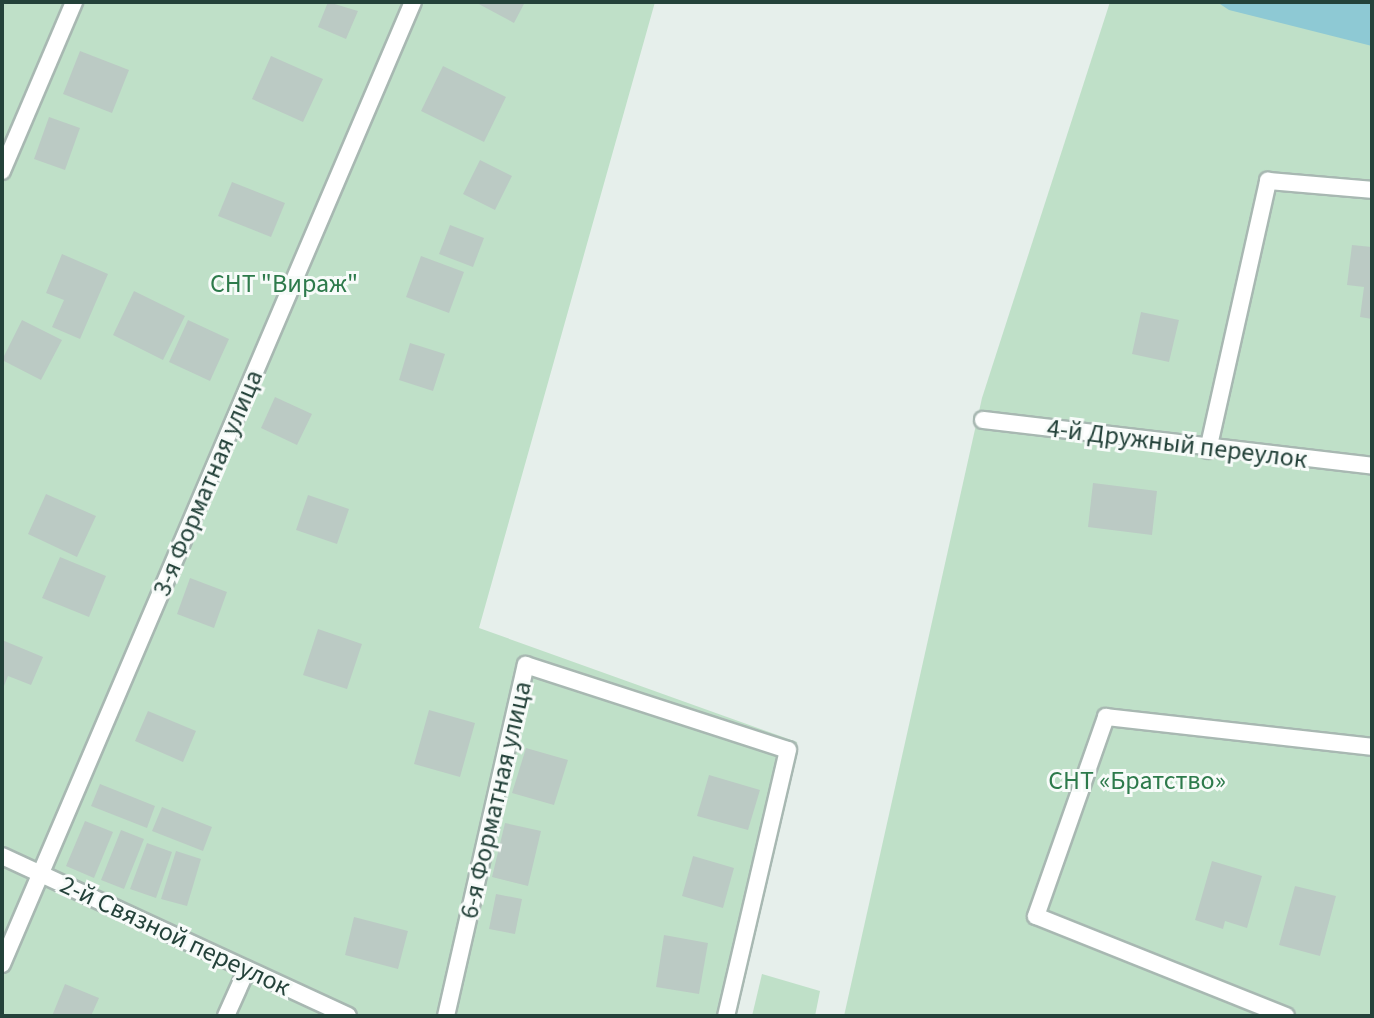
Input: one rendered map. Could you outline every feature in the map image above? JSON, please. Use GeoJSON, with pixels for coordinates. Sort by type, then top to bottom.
{"type":"FeatureCollection","features":[{"type":"Feature","properties":{"kind":"lane"},"geometry":{"type":"LineString","coordinates":[[2,171],[74,2]]}},
{"type":"Feature","properties":{"kind":"lane","name":"3-я Форматная улица"},"geometry":{"type":"LineString","coordinates":[[2,964],[413,2]]}},
{"type":"Feature","properties":{"kind":"lane"},"geometry":{"type":"LineString","coordinates":[[1208,450],[1268,181],[1372,190]]}},
{"type":"Feature","properties":{"kind":"lane","name":"4-й Дружный переулок"},"geometry":{"type":"LineString","coordinates":[[983,420],[1208,450],[1372,466]]}},
{"type":"Feature","properties":{"kind":"lane","name":"6-я Форматная улица"},"geometry":{"type":"LineString","coordinates":[[446,1016],[526,665],[788,750],[726,1016]]}},
{"type":"Feature","properties":{"kind":"lane"},"geometry":{"type":"LineString","coordinates":[[1286,1016],[1036,916],[1106,717],[1372,747]]}},
{"type":"Feature","properties":{"kind":"lane","name":"2-й Связной переулок"},"geometry":{"type":"LineString","coordinates":[[2,856],[348,1016]]}},
{"type":"Feature","properties":{"kind":"lane"},"geometry":{"type":"LineString","coordinates":[[226,1016],[247,969]]}},
{"type":"Feature","properties":{"kind":"green space","name":"СНТ \"Вираж\""},"geometry":{"type":"Polygon","coordinates":[[[2,2],[655,2],[479,628],[797,742],[736,1016],[2,1016],[2,2]]]}},
{"type":"Feature","properties":{"kind":"green space","name":"СНТ «Братство»"},"geometry":{"type":"Polygon","coordinates":[[[1110,2],[1372,2],[1372,1016],[844,1016],[982,398],[1110,2]]]}},
{"type":"Feature","properties":{"kind":"green space"},"geometry":{"type":"Polygon","coordinates":[[[762,974],[820,991],[815,1016],[752,1016],[762,974]]]}},
{"type":"Feature","properties":{"kind":"water"},"geometry":{"type":"Polygon","coordinates":[[[1217,2],[1372,2],[1372,46],[1229,10],[1217,2]]]}},
{"type":"Feature","properties":{"kind":"building"},"geometry":{"type":"Polygon","coordinates":[[[328,2],[358,11],[346,39],[318,27],[328,2]]]}},
{"type":"Feature","properties":{"kind":"building"},"geometry":{"type":"Polygon","coordinates":[[[475,2],[525,2],[514,23],[475,2]]]}},
{"type":"Feature","properties":{"kind":"building"},"geometry":{"type":"Polygon","coordinates":[[[80,51],[129,70],[112,113],[63,94],[80,51]]]}},
{"type":"Feature","properties":{"kind":"building"},"geometry":{"type":"Polygon","coordinates":[[[271,56],[323,79],[303,122],[252,99],[271,56]]]}},
{"type":"Feature","properties":{"kind":"building"},"geometry":{"type":"Polygon","coordinates":[[[443,66],[506,97],[484,142],[421,111],[443,66]]]}},
{"type":"Feature","properties":{"kind":"building"},"geometry":{"type":"Polygon","coordinates":[[[49,117],[80,128],[65,170],[34,159],[49,117]]]}},
{"type":"Feature","properties":{"kind":"building"},"geometry":{"type":"Polygon","coordinates":[[[480,160],[512,176],[495,210],[463,194],[480,160]]]}},
{"type":"Feature","properties":{"kind":"building"},"geometry":{"type":"Polygon","coordinates":[[[232,182],[285,203],[271,237],[218,216],[232,182]]]}},
{"type":"Feature","properties":{"kind":"building"},"geometry":{"type":"Polygon","coordinates":[[[450,225],[484,238],[473,267],[439,254],[450,225]]]}},
{"type":"Feature","properties":{"kind":"building"},"geometry":{"type":"Polygon","coordinates":[[[1352,245],[1372,247],[1372,319],[1360,317],[1364,287],[1347,285],[1352,245]]]}},
{"type":"Feature","properties":{"kind":"building"},"geometry":{"type":"Polygon","coordinates":[[[62,254],[108,274],[80,339],[52,327],[64,300],[46,293],[62,254]]]}},
{"type":"Feature","properties":{"kind":"building"},"geometry":{"type":"Polygon","coordinates":[[[421,256],[464,272],[449,313],[406,297],[421,256]]]}},
{"type":"Feature","properties":{"kind":"building"},"geometry":{"type":"Polygon","coordinates":[[[134,291],[185,316],[163,360],[113,335],[134,291]]]}},
{"type":"Feature","properties":{"kind":"building"},"geometry":{"type":"Polygon","coordinates":[[[1141,312],[1179,320],[1169,362],[1132,354],[1141,312]]]}},
{"type":"Feature","properties":{"kind":"building"},"geometry":{"type":"Polygon","coordinates":[[[22,320],[62,340],[41,380],[2,360],[22,320]]]}},
{"type":"Feature","properties":{"kind":"building"},"geometry":{"type":"Polygon","coordinates":[[[188,320],[229,339],[210,381],[169,362],[188,320]]]}},
{"type":"Feature","properties":{"kind":"building"},"geometry":{"type":"Polygon","coordinates":[[[410,343],[445,354],[433,391],[399,380],[410,343]]]}},
{"type":"Feature","properties":{"kind":"building"},"geometry":{"type":"Polygon","coordinates":[[[275,397],[312,414],[297,445],[261,428],[275,397]]]}},
{"type":"Feature","properties":{"kind":"building"},"geometry":{"type":"Polygon","coordinates":[[[1093,483],[1157,491],[1152,535],[1088,527],[1093,483]]]}},
{"type":"Feature","properties":{"kind":"building"},"geometry":{"type":"Polygon","coordinates":[[[46,494],[96,516],[77,557],[28,534],[46,494]]]}},
{"type":"Feature","properties":{"kind":"building"},"geometry":{"type":"Polygon","coordinates":[[[308,495],[349,509],[337,544],[296,530],[308,495]]]}},
{"type":"Feature","properties":{"kind":"building"},"geometry":{"type":"Polygon","coordinates":[[[60,557],[106,576],[89,617],[42,598],[60,557]]]}},
{"type":"Feature","properties":{"kind":"building"},"geometry":{"type":"Polygon","coordinates":[[[190,578],[227,592],[214,628],[177,614],[190,578]]]}},
{"type":"Feature","properties":{"kind":"building"},"geometry":{"type":"Polygon","coordinates":[[[318,629],[362,644],[347,689],[303,675],[318,629]]]}},
{"type":"Feature","properties":{"kind":"building"},"geometry":{"type":"Polygon","coordinates":[[[2,640],[43,657],[31,685],[8,676],[2,691],[2,640]]]}},
{"type":"Feature","properties":{"kind":"building"},"geometry":{"type":"Polygon","coordinates":[[[429,710],[475,723],[460,777],[414,764],[429,710]]]}},
{"type":"Feature","properties":{"kind":"building"},"geometry":{"type":"Polygon","coordinates":[[[148,711],[196,731],[183,762],[135,741],[148,711]]]}},
{"type":"Feature","properties":{"kind":"building"},"geometry":{"type":"Polygon","coordinates":[[[526,748],[568,760],[554,805],[512,793],[526,748]]]}},
{"type":"Feature","properties":{"kind":"building"},"geometry":{"type":"Polygon","coordinates":[[[709,775],[760,790],[748,830],[697,816],[709,775]]]}},
{"type":"Feature","properties":{"kind":"building"},"geometry":{"type":"Polygon","coordinates":[[[100,784],[155,806],[147,828],[91,806],[100,784]]]}},
{"type":"Feature","properties":{"kind":"building"},"geometry":{"type":"Polygon","coordinates":[[[162,807],[212,827],[203,851],[152,831],[162,807]]]}},
{"type":"Feature","properties":{"kind":"building"},"geometry":{"type":"Polygon","coordinates":[[[85,821],[113,832],[94,878],[66,866],[85,821]]]}},
{"type":"Feature","properties":{"kind":"building"},"geometry":{"type":"Polygon","coordinates":[[[505,823],[541,831],[528,886],[492,877],[505,823]]]}},
{"type":"Feature","properties":{"kind":"building"},"geometry":{"type":"Polygon","coordinates":[[[121,830],[144,839],[124,889],[101,880],[121,830]]]}},
{"type":"Feature","properties":{"kind":"building"},"geometry":{"type":"Polygon","coordinates":[[[147,843],[172,852],[156,898],[130,889],[147,843]]]}},
{"type":"Feature","properties":{"kind":"building"},"geometry":{"type":"Polygon","coordinates":[[[176,851],[201,859],[187,906],[161,899],[176,851]]]}},
{"type":"Feature","properties":{"kind":"building"},"geometry":{"type":"Polygon","coordinates":[[[693,856],[734,868],[723,908],[682,896],[693,856]]]}},
{"type":"Feature","properties":{"kind":"building"},"geometry":{"type":"Polygon","coordinates":[[[1212,861],[1262,876],[1247,928],[1225,921],[1223,929],[1195,920],[1212,861]]]}},
{"type":"Feature","properties":{"kind":"building"},"geometry":{"type":"Polygon","coordinates":[[[1295,886],[1336,896],[1320,956],[1279,945],[1295,886]]]}},
{"type":"Feature","properties":{"kind":"building"},"geometry":{"type":"Polygon","coordinates":[[[496,894],[522,899],[515,934],[489,929],[496,894]]]}},
{"type":"Feature","properties":{"kind":"building"},"geometry":{"type":"Polygon","coordinates":[[[354,917],[408,931],[398,969],[345,955],[354,917]]]}},
{"type":"Feature","properties":{"kind":"building"},"geometry":{"type":"Polygon","coordinates":[[[664,935],[708,943],[699,994],[656,987],[664,935]]]}},
{"type":"Feature","properties":{"kind":"building"},"geometry":{"type":"Polygon","coordinates":[[[65,984],[99,998],[91,1016],[52,1016],[65,984]]]}}]}
